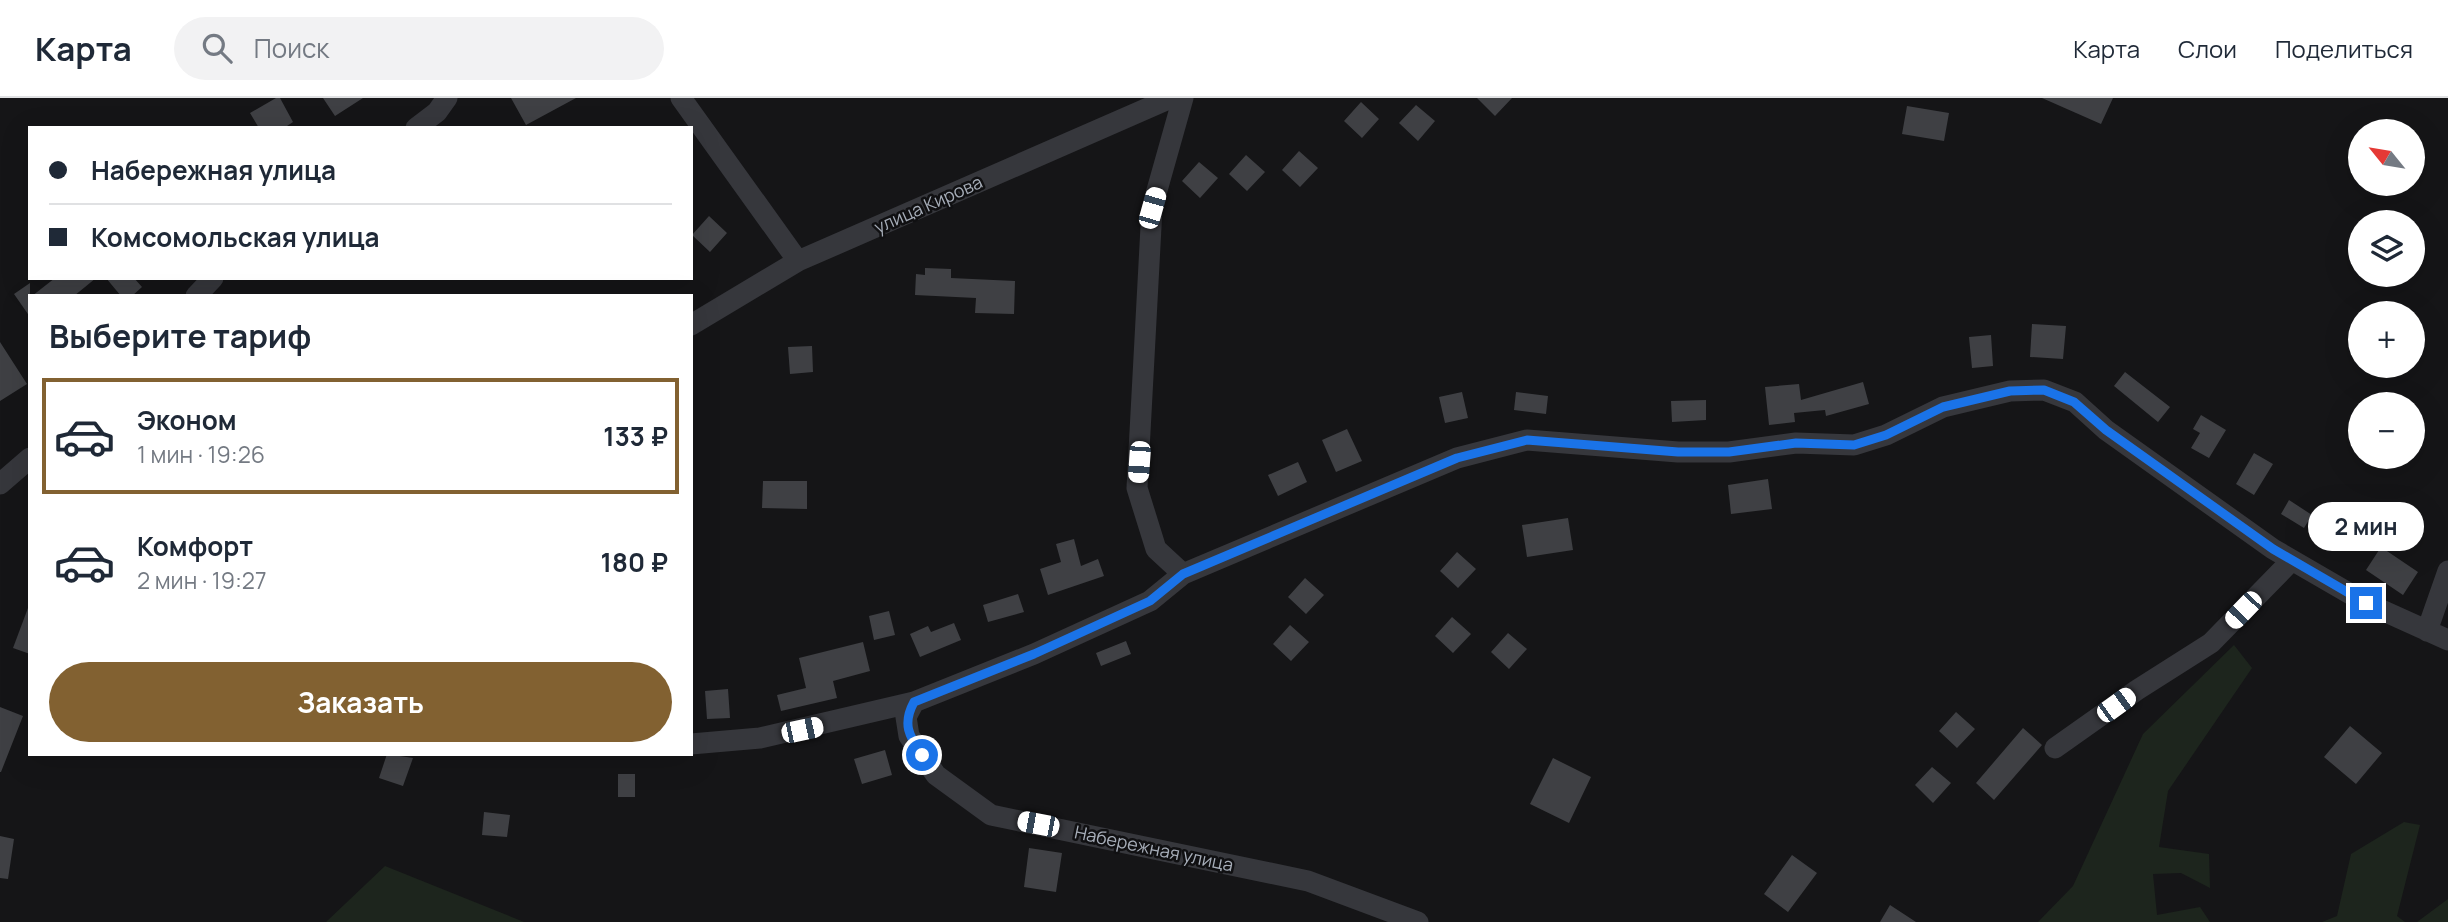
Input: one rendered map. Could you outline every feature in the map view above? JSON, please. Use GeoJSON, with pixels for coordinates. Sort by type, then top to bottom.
{"type":"FeatureCollection","features":[{"type":"Feature","properties":{"kind":"street"},"geometry":{"type":"LineString","coordinates":[[419,126],[437,112],[447,98]]}},
{"type":"Feature","properties":{"kind":"street"},"geometry":{"type":"LineString","coordinates":[[681,98],[798,261]]}},
{"type":"Feature","properties":{"kind":"street","name":"улица Кирова"},"geometry":{"type":"LineString","coordinates":[[693,324],[798,261],[1171,98]]}},
{"type":"Feature","properties":{"kind":"street"},"geometry":{"type":"LineString","coordinates":[[1183,98],[1152,208],[1137,488],[1156,549],[1183,574]]}},
{"type":"Feature","properties":{"kind":"street"},"geometry":{"type":"LineString","coordinates":[[198,294],[212,280]]}},
{"type":"Feature","properties":{"kind":"street"},"geometry":{"type":"LineString","coordinates":[[693,744],[760,738],[914,702],[1034,654],[1150,601],[1183,574],[1457,458],[1527,440],[1678,452],[1729,452],[1796,443],[1854,445],[1886,435],[1943,407],[2010,391],[2044,390],[2074,402],[2106,430],[2292,560],[2366,603],[2448,640]]}},
{"type":"Feature","properties":{"kind":"street"},"geometry":{"type":"LineString","coordinates":[[0,484],[28,460]]}},
{"type":"Feature","properties":{"kind":"street"},"geometry":{"type":"LineString","coordinates":[[2055,748],[2137,690],[2211,643],[2292,560]]}},
{"type":"Feature","properties":{"kind":"street"},"geometry":{"type":"LineString","coordinates":[[2427,631],[2448,570]]}},
{"type":"Feature","properties":{"kind":"street","name":"Набережная улица"},"geometry":{"type":"LineString","coordinates":[[914,702],[906,717],[909,736],[936,775],[991,815],[1308,881],[1418,922]]}},
{"type":"Feature","properties":{"kind":"shaded area"},"geometry":{"type":"Polygon","coordinates":[[[2234,645],[2252,668],[2168,791],[2159,847],[2209,854],[2210,888],[2181,873],[2153,874],[2157,915],[2200,907],[2210,922],[2038,922],[2073,886],[2143,734],[2234,645]]]}},
{"type":"Feature","properties":{"kind":"shaded area"},"geometry":{"type":"Polygon","coordinates":[[[2404,822],[2420,825],[2397,916],[2405,922],[2322,922],[2337,916],[2351,854],[2404,822]]]}},
{"type":"Feature","properties":{"kind":"shaded area"},"geometry":{"type":"Polygon","coordinates":[[[385,866],[524,922],[326,922],[385,866]]]}},
{"type":"Feature","properties":{"kind":"shaded area"},"geometry":{"type":"Polygon","coordinates":[[[2448,899],[2448,922],[2417,922],[2448,899]]]}},
{"type":"Feature","properties":{"kind":"building"},"geometry":{"type":"Polygon","coordinates":[[[280,98],[293,122],[287,126],[258,126],[250,113],[280,98]]]}},
{"type":"Feature","properties":{"kind":"building"},"geometry":{"type":"Polygon","coordinates":[[[323,98],[363,98],[335,116],[323,98]]]}},
{"type":"Feature","properties":{"kind":"building"},"geometry":{"type":"Polygon","coordinates":[[[511,98],[576,98],[526,125],[511,98]]]}},
{"type":"Feature","properties":{"kind":"building"},"geometry":{"type":"Polygon","coordinates":[[[1477,98],[1512,98],[1495,116],[1477,98]]]}},
{"type":"Feature","properties":{"kind":"building"},"geometry":{"type":"Polygon","coordinates":[[[2042,98],[2113,98],[2101,124],[2042,98]]]}},
{"type":"Feature","properties":{"kind":"building"},"geometry":{"type":"Polygon","coordinates":[[[1361,102],[1379,119],[1362,138],[1344,121],[1361,102]]]}},
{"type":"Feature","properties":{"kind":"building"},"geometry":{"type":"Polygon","coordinates":[[[1416,105],[1435,121],[1418,141],[1399,123],[1416,105]]]}},
{"type":"Feature","properties":{"kind":"building"},"geometry":{"type":"Polygon","coordinates":[[[1907,106],[1949,113],[1944,141],[1902,134],[1907,106]]]}},
{"type":"Feature","properties":{"kind":"building"},"geometry":{"type":"Polygon","coordinates":[[[1299,151],[1318,168],[1300,187],[1282,170],[1299,151]]]}},
{"type":"Feature","properties":{"kind":"building"},"geometry":{"type":"Polygon","coordinates":[[[1246,155],[1265,172],[1247,191],[1229,174],[1246,155]]]}},
{"type":"Feature","properties":{"kind":"building"},"geometry":{"type":"Polygon","coordinates":[[[1199,162],[1218,178],[1200,198],[1182,181],[1199,162]]]}},
{"type":"Feature","properties":{"kind":"building"},"geometry":{"type":"Polygon","coordinates":[[[709,216],[727,233],[710,252],[693,234],[709,216]]]}},
{"type":"Feature","properties":{"kind":"building"},"geometry":{"type":"Polygon","coordinates":[[[925,268],[951,269],[951,278],[1015,281],[1014,314],[975,313],[976,298],[915,295],[916,274],[925,275],[925,268]]]}},
{"type":"Feature","properties":{"kind":"building"},"geometry":{"type":"Polygon","coordinates":[[[52,280],[94,280],[76,294],[35,294],[52,280]]]}},
{"type":"Feature","properties":{"kind":"building"},"geometry":{"type":"Polygon","coordinates":[[[108,280],[136,280],[142,287],[134,294],[119,294],[108,280]]]}},
{"type":"Feature","properties":{"kind":"building"},"geometry":{"type":"Polygon","coordinates":[[[30,283],[28,314],[14,294],[30,283]]]}},
{"type":"Feature","properties":{"kind":"building"},"geometry":{"type":"Polygon","coordinates":[[[2032,324],[2066,326],[2063,359],[2030,357],[2032,324]]]}},
{"type":"Feature","properties":{"kind":"building"},"geometry":{"type":"Polygon","coordinates":[[[1991,335],[1993,366],[1972,368],[1969,337],[1991,335]]]}},
{"type":"Feature","properties":{"kind":"building"},"geometry":{"type":"Polygon","coordinates":[[[0,342],[27,384],[0,401],[0,342]]]}},
{"type":"Feature","properties":{"kind":"building"},"geometry":{"type":"Polygon","coordinates":[[[812,346],[813,372],[790,374],[788,347],[812,346]]]}},
{"type":"Feature","properties":{"kind":"building"},"geometry":{"type":"Polygon","coordinates":[[[2125,372],[2170,407],[2158,422],[2114,386],[2125,372]]]}},
{"type":"Feature","properties":{"kind":"building"},"geometry":{"type":"Polygon","coordinates":[[[1863,382],[1869,404],[1826,416],[1825,410],[1794,413],[1795,422],[1769,425],[1765,387],[1799,384],[1801,400],[1863,382]]]}},
{"type":"Feature","properties":{"kind":"building"},"geometry":{"type":"Polygon","coordinates":[[[1462,392],[1468,418],[1445,423],[1439,397],[1462,392]]]}},
{"type":"Feature","properties":{"kind":"building"},"geometry":{"type":"Polygon","coordinates":[[[1516,392],[1548,396],[1546,414],[1514,410],[1516,392]]]}},
{"type":"Feature","properties":{"kind":"building"},"geometry":{"type":"Polygon","coordinates":[[[1706,400],[1706,420],[1672,422],[1671,401],[1706,400]]]}},
{"type":"Feature","properties":{"kind":"building"},"geometry":{"type":"Polygon","coordinates":[[[2201,415],[2226,430],[2209,458],[2191,448],[2200,433],[2193,429],[2201,415]]]}},
{"type":"Feature","properties":{"kind":"building"},"geometry":{"type":"Polygon","coordinates":[[[1347,429],[1362,461],[1336,472],[1322,440],[1347,429]]]}},
{"type":"Feature","properties":{"kind":"building"},"geometry":{"type":"Polygon","coordinates":[[[2254,453],[2273,464],[2254,495],[2236,484],[2254,453]]]}},
{"type":"Feature","properties":{"kind":"building"},"geometry":{"type":"Polygon","coordinates":[[[1298,462],[1307,482],[1278,496],[1268,475],[1298,462]]]}},
{"type":"Feature","properties":{"kind":"building"},"geometry":{"type":"Polygon","coordinates":[[[1768,479],[1772,509],[1731,514],[1728,485],[1768,479]]]}},
{"type":"Feature","properties":{"kind":"building"},"geometry":{"type":"Polygon","coordinates":[[[763,481],[807,481],[807,509],[762,508],[763,481]]]}},
{"type":"Feature","properties":{"kind":"building"},"geometry":{"type":"Polygon","coordinates":[[[2289,500],[2312,515],[2304,528],[2281,514],[2289,500]]]}},
{"type":"Feature","properties":{"kind":"building"},"geometry":{"type":"Polygon","coordinates":[[[1568,518],[1573,550],[1527,557],[1522,525],[1568,518]]]}},
{"type":"Feature","properties":{"kind":"building"},"geometry":{"type":"Polygon","coordinates":[[[1074,539],[1081,566],[1098,559],[1104,576],[1048,595],[1040,569],[1061,562],[1056,544],[1074,539]]]}},
{"type":"Feature","properties":{"kind":"building"},"geometry":{"type":"Polygon","coordinates":[[[2381,547],[2418,572],[2403,595],[2366,570],[2381,547]]]}},
{"type":"Feature","properties":{"kind":"building"},"geometry":{"type":"Polygon","coordinates":[[[1457,552],[1476,569],[1458,588],[1440,571],[1457,552]]]}},
{"type":"Feature","properties":{"kind":"building"},"geometry":{"type":"Polygon","coordinates":[[[1305,578],[1324,595],[1306,614],[1288,597],[1305,578]]]}},
{"type":"Feature","properties":{"kind":"building"},"geometry":{"type":"Polygon","coordinates":[[[1018,594],[1024,612],[988,622],[983,605],[1018,594]]]}},
{"type":"Feature","properties":{"kind":"building"},"geometry":{"type":"Polygon","coordinates":[[[28,608],[28,653],[13,648],[28,608]]]}},
{"type":"Feature","properties":{"kind":"building"},"geometry":{"type":"Polygon","coordinates":[[[889,611],[895,635],[874,640],[869,616],[889,611]]]}},
{"type":"Feature","properties":{"kind":"building"},"geometry":{"type":"Polygon","coordinates":[[[1452,617],[1471,634],[1453,653],[1435,636],[1452,617]]]}},
{"type":"Feature","properties":{"kind":"building"},"geometry":{"type":"Polygon","coordinates":[[[954,623],[961,640],[920,657],[910,634],[928,626],[931,632],[954,623]]]}},
{"type":"Feature","properties":{"kind":"building"},"geometry":{"type":"Polygon","coordinates":[[[1290,625],[1309,642],[1291,661],[1273,644],[1290,625]]]}},
{"type":"Feature","properties":{"kind":"building"},"geometry":{"type":"Polygon","coordinates":[[[1508,633],[1527,649],[1509,669],[1491,652],[1508,633]]]}},
{"type":"Feature","properties":{"kind":"building"},"geometry":{"type":"Polygon","coordinates":[[[1126,641],[1131,654],[1101,666],[1096,653],[1126,641]]]}},
{"type":"Feature","properties":{"kind":"building"},"geometry":{"type":"Polygon","coordinates":[[[863,642],[870,671],[833,681],[837,698],[781,711],[777,695],[806,688],[799,658],[863,642]]]}},
{"type":"Feature","properties":{"kind":"building"},"geometry":{"type":"Polygon","coordinates":[[[728,689],[730,718],[707,719],[705,691],[728,689]]]}},
{"type":"Feature","properties":{"kind":"building"},"geometry":{"type":"Polygon","coordinates":[[[0,707],[23,716],[1,772],[0,772],[0,707]]]}},
{"type":"Feature","properties":{"kind":"building"},"geometry":{"type":"Polygon","coordinates":[[[1956,712],[1975,729],[1957,748],[1939,731],[1956,712]]]}},
{"type":"Feature","properties":{"kind":"building"},"geometry":{"type":"Polygon","coordinates":[[[2350,726],[2382,753],[2356,784],[2324,757],[2350,726]]]}},
{"type":"Feature","properties":{"kind":"building"},"geometry":{"type":"Polygon","coordinates":[[[2023,728],[2042,745],[1994,800],[1976,783],[2023,728]]]}},
{"type":"Feature","properties":{"kind":"building"},"geometry":{"type":"Polygon","coordinates":[[[885,750],[892,775],[862,784],[854,759],[885,750]]]}},
{"type":"Feature","properties":{"kind":"building"},"geometry":{"type":"Polygon","coordinates":[[[386,756],[413,758],[403,786],[379,778],[386,756]]]}},
{"type":"Feature","properties":{"kind":"building"},"geometry":{"type":"Polygon","coordinates":[[[1553,758],[1591,777],[1569,823],[1530,804],[1553,758]]]}},
{"type":"Feature","properties":{"kind":"building"},"geometry":{"type":"Polygon","coordinates":[[[1932,767],[1951,783],[1933,803],[1915,785],[1932,767]]]}},
{"type":"Feature","properties":{"kind":"building"},"geometry":{"type":"Polygon","coordinates":[[[618,774],[635,774],[635,797],[618,797],[618,774]]]}},
{"type":"Feature","properties":{"kind":"building"},"geometry":{"type":"Polygon","coordinates":[[[484,812],[510,815],[507,837],[482,835],[484,812]]]}},
{"type":"Feature","properties":{"kind":"building"},"geometry":{"type":"Polygon","coordinates":[[[0,836],[14,839],[8,879],[0,878],[0,836]]]}},
{"type":"Feature","properties":{"kind":"building"},"geometry":{"type":"Polygon","coordinates":[[[1029,848],[1062,853],[1056,892],[1024,887],[1029,848]]]}},
{"type":"Feature","properties":{"kind":"building"},"geometry":{"type":"Polygon","coordinates":[[[1792,855],[1817,873],[1788,912],[1764,894],[1792,855]]]}},
{"type":"Feature","properties":{"kind":"building"},"geometry":{"type":"Polygon","coordinates":[[[1890,905],[1916,922],[1880,922],[1890,905]]]}},
{"type":"Feature","properties":{"kind":"route"},"geometry":{"type":"LineString","coordinates":[[922,755],[909,736],[906,717],[914,702],[1034,654],[1150,601],[1183,574],[1457,458],[1527,440],[1678,452],[1729,452],[1796,443],[1854,445],[1886,435],[1943,407],[2010,391],[2044,390],[2074,402],[2106,430],[2273,549],[2366,603]]}}]}
